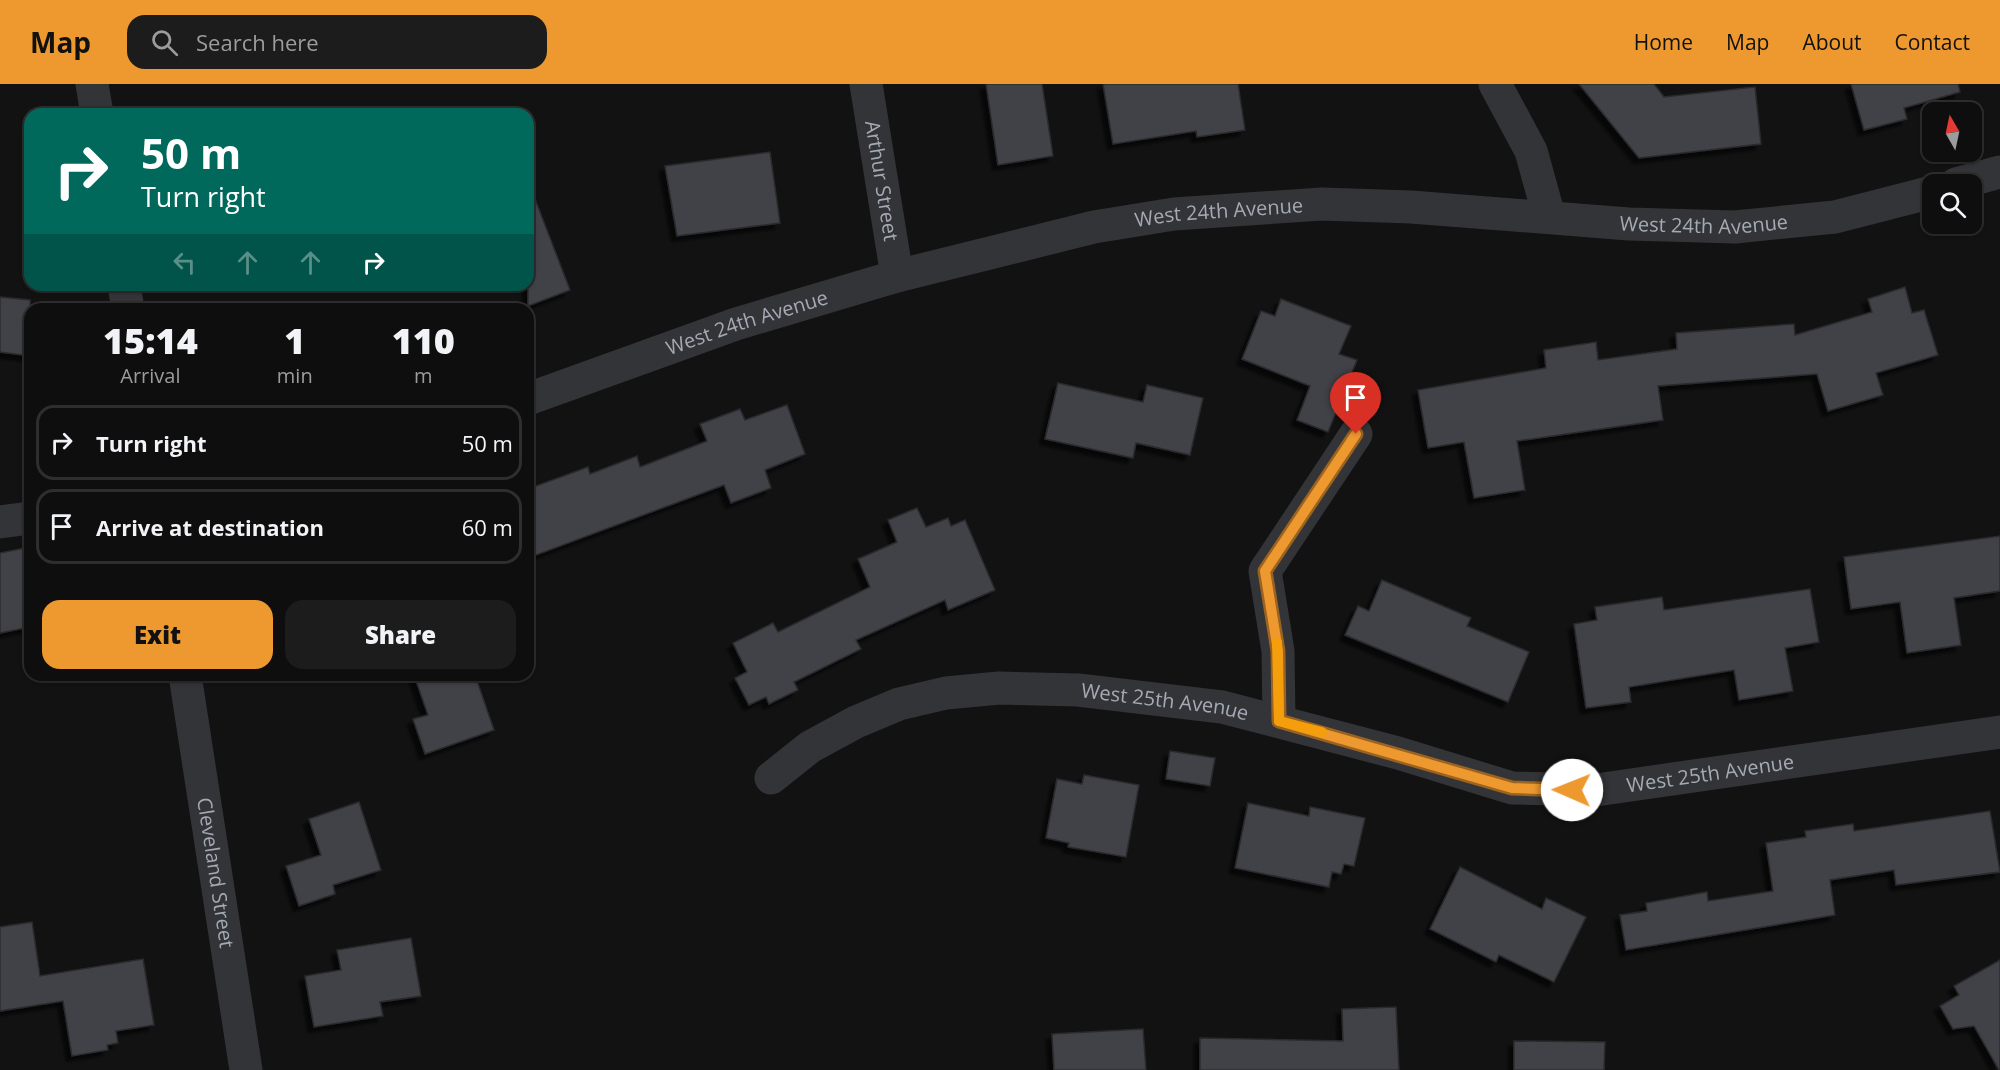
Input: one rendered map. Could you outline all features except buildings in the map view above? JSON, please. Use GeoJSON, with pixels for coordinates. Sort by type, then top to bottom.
{"type":"FeatureCollection","features":[{"type":"Feature","properties":{"kind":"street"},"geometry":{"type":"LineString","coordinates":[[92,84],[96,108]]}},
{"type":"Feature","properties":{"kind":"street","name":"Arthur Street"},"geometry":{"type":"LineString","coordinates":[[866,84],[897,276]]}},
{"type":"Feature","properties":{"kind":"street"},"geometry":{"type":"LineString","coordinates":[[1495,84],[1531,151],[1550,216]]}},
{"type":"Feature","properties":{"kind":"street"},"geometry":{"type":"LineString","coordinates":[[1982,177],[2000,172]]}},
{"type":"Feature","properties":{"kind":"street","name":"West 24th Avenue"},"geometry":{"type":"LineString","coordinates":[[534,397],[736,324],[897,276],[1094,227],[1174,214],[1322,204],[1550,216],[1629,224],[1735,227],[1835,217],[1922,195]]}},
{"type":"Feature","properties":{"kind":"street"},"geometry":{"type":"LineString","coordinates":[[1279,721],[1278,651],[1265,571],[1356,434]]}},
{"type":"Feature","properties":{"kind":"street"},"geometry":{"type":"LineString","coordinates":[[0,522],[24,519]]}},
{"type":"Feature","properties":{"kind":"street","name":"Cleveland Street"},"geometry":{"type":"LineString","coordinates":[[186,681],[246,1070]]}},
{"type":"Feature","properties":{"kind":"street","name":"West 25th Avenue"},"geometry":{"type":"LineString","coordinates":[[771,778],[810,747],[856,722],[899,704],[946,693],[999,688],[1078,690],[1222,707],[1279,721],[1512,788],[1549,790],[1596,790],[2000,732]]}},
{"type":"Feature","properties":{"kind":"slow traffic"},"geometry":{"type":"LineString","coordinates":[[1277,642],[1279,721],[1322,732]]}},
{"type":"Feature","properties":{"kind":"route"},"geometry":{"type":"LineString","coordinates":[[1356,434],[1269,561],[1265,571],[1264,580],[1275,623],[1278,651],[1279,721],[1398,753],[1512,788],[1572,790]]}}]}
